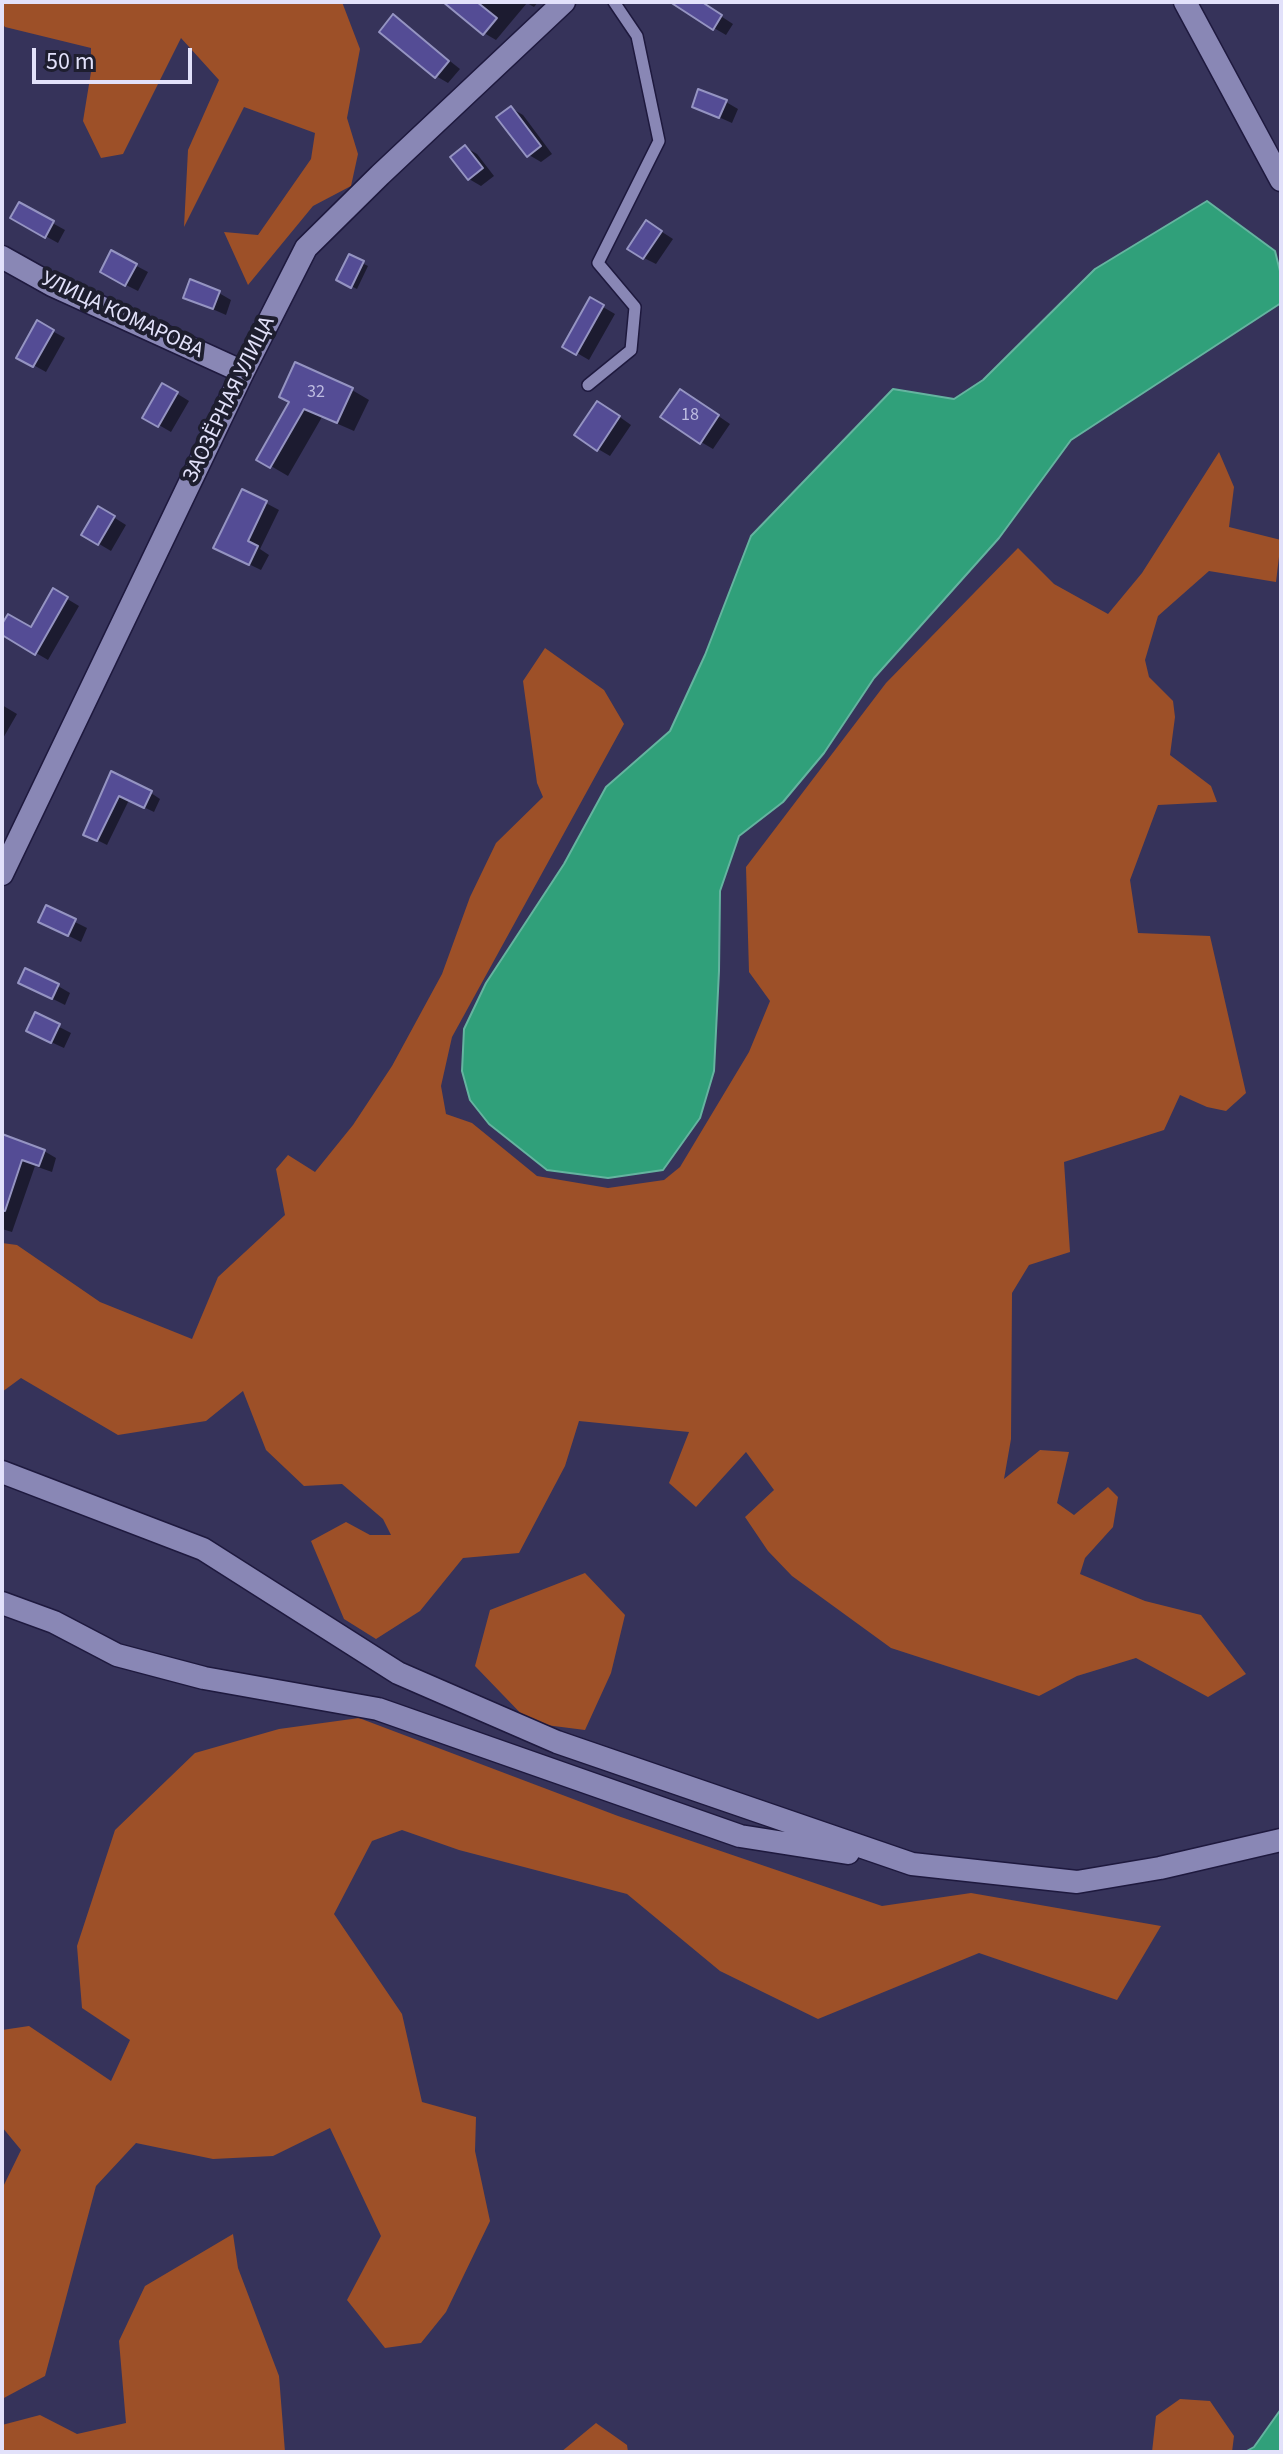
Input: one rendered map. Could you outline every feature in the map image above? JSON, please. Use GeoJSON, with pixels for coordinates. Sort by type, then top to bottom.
{"type":"FeatureCollection","features":[{"type":"Feature","properties":{"kind":"street","name":"ЗАОЗЁРНАЯ УЛИЦА"},"geometry":{"type":"LineString","coordinates":[[2,874],[243,372],[306,248],[564,2]]}},
{"type":"Feature","properties":{"kind":"street"},"geometry":{"type":"LineString","coordinates":[[1185,2],[1281,180]]}},
{"type":"Feature","properties":{"kind":"street","name":"УЛИЦА КОМАРОВА"},"geometry":{"type":"LineString","coordinates":[[2,257],[52,285],[243,372]]}},
{"type":"Feature","properties":{"kind":"street"},"geometry":{"type":"LineString","coordinates":[[2,1472],[203,1549],[398,1673],[557,1742],[912,1864]]}},
{"type":"Feature","properties":{"kind":"street"},"geometry":{"type":"LineString","coordinates":[[2,1603],[54,1622],[117,1655],[204,1678],[378,1709],[740,1836],[912,1864],[1077,1882],[1160,1868],[1281,1840]]}},
{"type":"Feature","properties":{"kind":"lane"},"geometry":{"type":"LineString","coordinates":[[588,385],[631,350],[635,307],[598,263],[659,141],[637,36],[614,2]]}},
{"type":"Feature","properties":{"kind":"shaded area"},"geometry":{"type":"Polygon","coordinates":[[[2,2],[342,2],[360,49],[347,118],[358,154],[351,186],[313,206],[248,285],[224,232],[258,235],[311,159],[315,133],[244,107],[184,227],[188,150],[219,80],[181,38],[123,154],[101,158],[83,121],[91,72],[91,48],[5,27],[2,23],[2,2]]]}},
{"type":"Feature","properties":{"kind":"shaded area"},"geometry":{"type":"Polygon","coordinates":[[[1207,201],[1275,251],[1281,275],[1281,303],[1071,440],[999,538],[874,678],[824,753],[783,802],[739,836],[720,891],[714,1071],[700,1118],[663,1170],[608,1178],[547,1170],[489,1124],[470,1100],[462,1071],[464,1029],[486,983],[564,864],[606,787],[670,731],[705,655],[751,536],[893,389],[954,399],[983,380],[1095,269],[1207,201]]]}},
{"type":"Feature","properties":{"kind":"shaded area"},"geometry":{"type":"Polygon","coordinates":[[[1219,452],[1234,487],[1229,527],[1281,540],[1276,582],[1209,571],[1158,616],[1145,660],[1149,677],[1173,701],[1175,717],[1170,755],[1211,786],[1217,802],[1158,805],[1130,880],[1138,933],[1210,936],[1246,1093],[1226,1111],[1207,1107],[1180,1095],[1164,1130],[1064,1162],[1070,1252],[1029,1265],[1012,1293],[1011,1439],[1004,1479],[1040,1450],[1069,1452],[1057,1503],[1074,1515],[1108,1487],[1118,1497],[1113,1527],[1085,1558],[1080,1574],[1145,1601],[1201,1615],[1246,1674],[1208,1697],[1136,1658],[1077,1676],[1039,1696],[891,1648],[792,1576],[768,1551],[745,1517],[774,1490],[746,1452],[696,1507],[669,1483],[689,1432],[579,1421],[565,1466],[519,1553],[463,1558],[420,1611],[376,1639],[344,1619],[311,1541],[346,1522],[370,1535],[391,1535],[383,1519],[342,1484],[304,1486],[266,1450],[243,1391],[206,1421],[118,1435],[21,1378],[2,1392],[2,1243],[17,1245],[100,1302],[192,1339],[218,1277],[285,1215],[276,1169],[288,1155],[315,1172],[353,1125],[392,1066],[442,974],[470,897],[496,843],[543,797],[537,783],[523,681],[545,648],[604,690],[624,724],[452,1037],[441,1086],[446,1114],[472,1123],[537,1176],[608,1188],[664,1180],[680,1167],[749,1052],[770,1001],[749,972],[746,867],[886,683],[1018,548],[1054,584],[1108,614],[1142,573],[1219,452]]]}},
{"type":"Feature","properties":{"kind":"shaded area"},"geometry":{"type":"Polygon","coordinates":[[[585,1573],[625,1615],[611,1673],[585,1730],[530,1723],[475,1666],[490,1610],[585,1573]]]}},
{"type":"Feature","properties":{"kind":"shaded area"},"geometry":{"type":"Polygon","coordinates":[[[359,1718],[618,1816],[882,1906],[971,1893],[1161,1926],[1117,2000],[979,1953],[818,2019],[720,1971],[627,1894],[459,1850],[402,1830],[372,1841],[334,1914],[402,2014],[422,2102],[476,2117],[475,2151],[490,2221],[446,2312],[421,2343],[385,2348],[347,2300],[381,2236],[330,2128],[273,2156],[213,2159],[136,2143],[96,2186],[45,2376],[2,2399],[2,2189],[21,2150],[2,2127],[2,2030],[29,2026],[111,2081],[130,2040],[82,2008],[77,1946],[115,1830],[195,1753],[279,1729],[359,1718]]]}},
{"type":"Feature","properties":{"kind":"shaded area"},"geometry":{"type":"Polygon","coordinates":[[[233,2234],[238,2268],[279,2376],[285,2452],[2,2452],[2,2425],[40,2415],[77,2434],[126,2423],[119,2341],[145,2286],[233,2234]]]}},
{"type":"Feature","properties":{"kind":"shaded area"},"geometry":{"type":"Polygon","coordinates":[[[1180,2399],[1210,2401],[1234,2436],[1232,2452],[1152,2452],[1156,2416],[1180,2399]]]}},
{"type":"Feature","properties":{"kind":"shaded area"},"geometry":{"type":"Polygon","coordinates":[[[1281,2409],[1281,2452],[1245,2452],[1254,2447],[1281,2409]]]}},
{"type":"Feature","properties":{"kind":"shaded area"},"geometry":{"type":"Polygon","coordinates":[[[596,2423],[627,2445],[628,2452],[561,2452],[596,2423]]]}},
{"type":"Feature","properties":{"kind":"building"},"geometry":{"type":"Polygon","coordinates":[[[443,2],[477,2],[497,18],[483,35],[443,2]]]}},
{"type":"Feature","properties":{"kind":"building"},"geometry":{"type":"Polygon","coordinates":[[[670,2],[702,2],[722,15],[713,30],[670,2]]]}},
{"type":"Feature","properties":{"kind":"building"},"geometry":{"type":"Polygon","coordinates":[[[393,14],[449,61],[435,78],[379,32],[393,14]]]}},
{"type":"Feature","properties":{"kind":"building"},"geometry":{"type":"Polygon","coordinates":[[[698,89],[727,100],[719,118],[692,107],[698,89]]]}},
{"type":"Feature","properties":{"kind":"building"},"geometry":{"type":"Polygon","coordinates":[[[511,106],[541,146],[527,157],[496,117],[511,106]]]}},
{"type":"Feature","properties":{"kind":"building"},"geometry":{"type":"Polygon","coordinates":[[[465,145],[483,168],[468,180],[450,157],[465,145]]]}},
{"type":"Feature","properties":{"kind":"building"},"geometry":{"type":"Polygon","coordinates":[[[19,202],[54,221],[45,238],[10,218],[19,202]]]}},
{"type":"Feature","properties":{"kind":"building"},"geometry":{"type":"Polygon","coordinates":[[[646,220],[662,231],[643,259],[627,249],[646,220]]]}},
{"type":"Feature","properties":{"kind":"building"},"geometry":{"type":"Polygon","coordinates":[[[111,250],[137,264],[125,286],[100,272],[111,250]]]}},
{"type":"Feature","properties":{"kind":"building"},"geometry":{"type":"Polygon","coordinates":[[[349,254],[364,261],[351,288],[336,280],[349,254]]]}},
{"type":"Feature","properties":{"kind":"building"},"geometry":{"type":"Polygon","coordinates":[[[190,279],[220,291],[213,309],[183,298],[190,279]]]}},
{"type":"Feature","properties":{"kind":"building"},"geometry":{"type":"Polygon","coordinates":[[[590,297],[604,305],[576,355],[562,347],[590,297]]]}},
{"type":"Feature","properties":{"kind":"building"},"geometry":{"type":"Polygon","coordinates":[[[37,320],[54,330],[33,367],[16,358],[37,320]]]}},
{"type":"Feature","properties":{"kind":"building"},"geometry":{"type":"Polygon","coordinates":[[[295,362],[353,388],[337,423],[304,409],[270,468],[256,460],[289,402],[279,397],[295,362]]]}},
{"type":"Feature","properties":{"kind":"building"},"geometry":{"type":"Polygon","coordinates":[[[162,383],[178,392],[158,427],[142,418],[162,383]]]}},
{"type":"Feature","properties":{"kind":"building"},"geometry":{"type":"Polygon","coordinates":[[[680,389],[719,415],[700,444],[660,417],[680,389]]]}},
{"type":"Feature","properties":{"kind":"building"},"geometry":{"type":"Polygon","coordinates":[[[597,401],[620,416],[597,451],[574,435],[597,401]]]}},
{"type":"Feature","properties":{"kind":"building"},"geometry":{"type":"Polygon","coordinates":[[[242,489],[267,501],[248,541],[258,546],[249,565],[213,548],[242,489]]]}},
{"type":"Feature","properties":{"kind":"building"},"geometry":{"type":"Polygon","coordinates":[[[98,506],[115,516],[98,545],[81,535],[98,506]]]}},
{"type":"Feature","properties":{"kind":"building"},"geometry":{"type":"Polygon","coordinates":[[[53,588],[68,597],[35,655],[2,635],[2,624],[8,614],[31,627],[53,588]]]}},
{"type":"Feature","properties":{"kind":"building"},"geometry":{"type":"Polygon","coordinates":[[[111,771],[152,791],[144,808],[119,796],[97,841],[83,835],[111,771]]]}},
{"type":"Feature","properties":{"kind":"building"},"geometry":{"type":"Polygon","coordinates":[[[46,905],[76,919],[68,936],[38,922],[46,905]]]}},
{"type":"Feature","properties":{"kind":"building"},"geometry":{"type":"Polygon","coordinates":[[[25,968],[59,984],[52,999],[18,983],[25,968]]]}},
{"type":"Feature","properties":{"kind":"building"},"geometry":{"type":"Polygon","coordinates":[[[35,1012],[60,1024],[51,1043],[26,1031],[35,1012]]]}},
{"type":"Feature","properties":{"kind":"building"},"geometry":{"type":"Polygon","coordinates":[[[2,1134],[45,1150],[39,1166],[22,1160],[5,1211],[2,1211],[2,1134]]]}}]}
